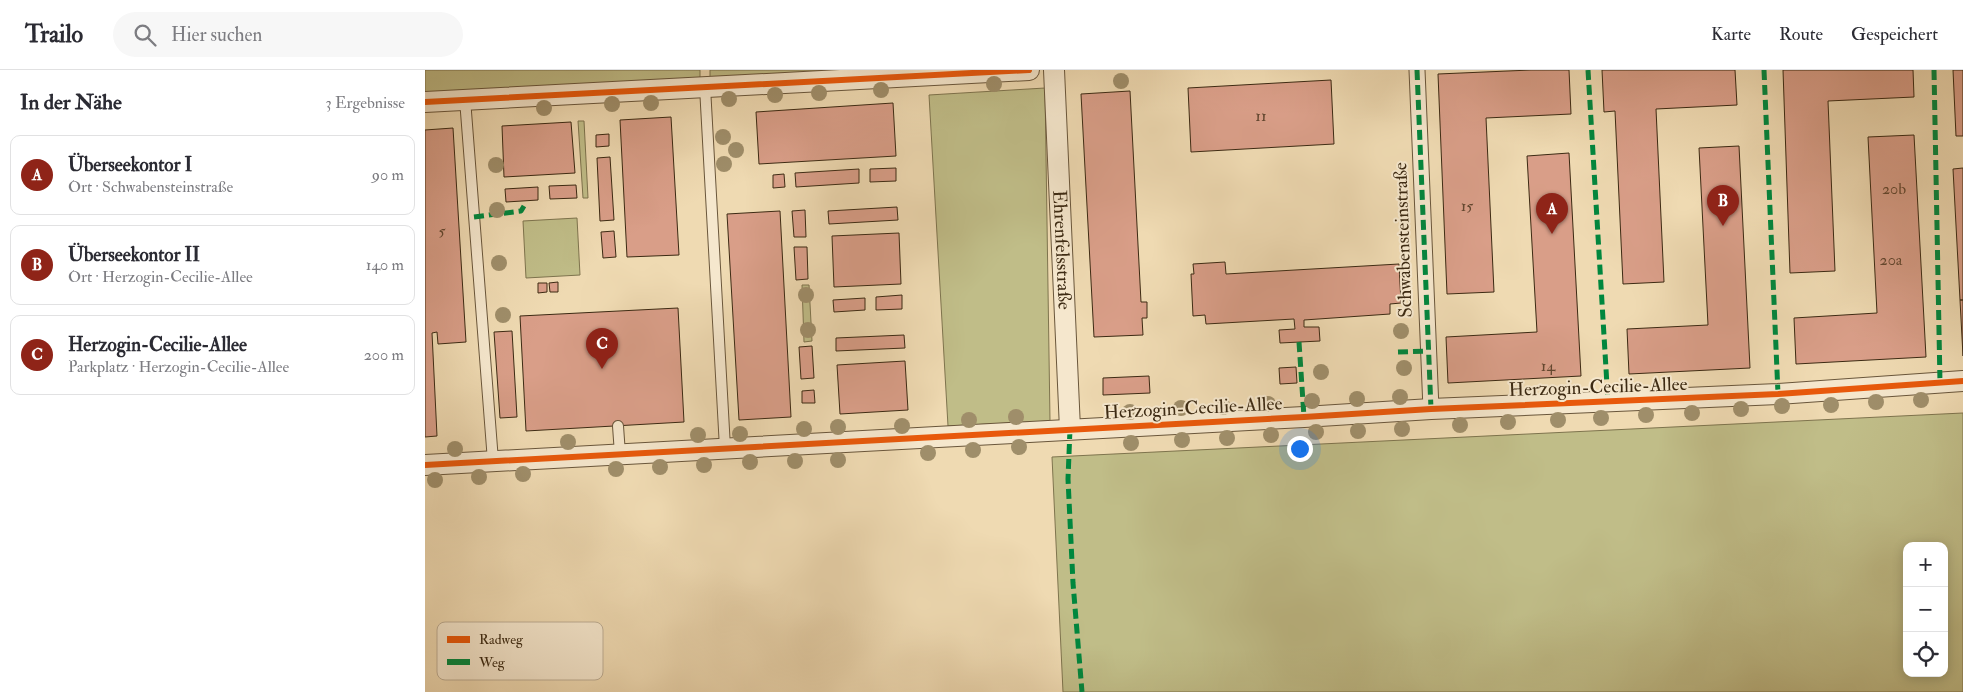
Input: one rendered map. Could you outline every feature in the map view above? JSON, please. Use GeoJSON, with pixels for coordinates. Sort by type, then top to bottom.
{"type":"FeatureCollection","features":[{"type":"Feature","properties":{"kind":"street"},"geometry":{"type":"LineString","coordinates":[[425,102],[1029,70]]}},
{"type":"Feature","properties":{"kind":"street","name":"Ehrenfelsstraße"},"geometry":{"type":"LineString","coordinates":[[1054,70],[1070,429]]}},
{"type":"Feature","properties":{"kind":"street","name":"Schwabensteinstraße"},"geometry":{"type":"LineString","coordinates":[[1417,70],[1431,409]]}},
{"type":"Feature","properties":{"kind":"street","name":"Herzogin-Cecilie-Allee"},"geometry":{"type":"LineString","coordinates":[[425,465],[1431,409],[1778,394],[1963,381]]}},
{"type":"Feature","properties":{"kind":"lane"},"geometry":{"type":"LineString","coordinates":[[705,87],[725,448]]}},
{"type":"Feature","properties":{"kind":"lane"},"geometry":{"type":"LineString","coordinates":[[465,100],[493,461]]}},
{"type":"Feature","properties":{"kind":"lane"},"geometry":{"type":"LineString","coordinates":[[619,426],[620,454]]}},
{"type":"Feature","properties":{"kind":"shaded area"},"geometry":{"type":"Polygon","coordinates":[[[425,70],[700,70],[700,78],[425,94],[425,70]]]}},
{"type":"Feature","properties":{"kind":"shaded area"},"geometry":{"type":"Polygon","coordinates":[[[710,70],[867,70],[710,78],[710,70]]]}},
{"type":"Feature","properties":{"kind":"shaded area"},"geometry":{"type":"Polygon","coordinates":[[[1045,88],[1050,421],[948,426],[929,95],[1045,88]]]}},
{"type":"Feature","properties":{"kind":"shaded area"},"geometry":{"type":"Polygon","coordinates":[[[578,121],[584,121],[588,198],[583,198],[578,121]]]}},
{"type":"Feature","properties":{"kind":"shaded area"},"geometry":{"type":"Polygon","coordinates":[[[577,218],[580,275],[526,278],[523,221],[577,218]]]}},
{"type":"Feature","properties":{"kind":"shaded area"},"geometry":{"type":"Polygon","coordinates":[[[802,285],[809,285],[812,341],[804,342],[802,285]]]}},
{"type":"Feature","properties":{"kind":"shaded area"},"geometry":{"type":"Polygon","coordinates":[[[1963,413],[1963,692],[1063,692],[1052,457],[1963,413]]]}},
{"type":"Feature","properties":{"kind":"building"},"geometry":{"type":"Polygon","coordinates":[[[1569,70],[1571,114],[1486,118],[1494,292],[1447,294],[1438,74],[1569,70]]]}},
{"type":"Feature","properties":{"kind":"building"},"geometry":{"type":"Polygon","coordinates":[[[1602,70],[1735,70],[1737,105],[1656,109],[1664,282],[1623,284],[1615,111],[1604,112],[1602,70]]]}},
{"type":"Feature","properties":{"kind":"building"},"geometry":{"type":"Polygon","coordinates":[[[1783,70],[1913,70],[1914,97],[1828,101],[1835,271],[1790,273],[1783,70]]]}},
{"type":"Feature","properties":{"kind":"building"},"geometry":{"type":"Polygon","coordinates":[[[1953,70],[1963,70],[1963,136],[1956,136],[1953,70]]]}},
{"type":"Feature","properties":{"kind":"building"},"geometry":{"type":"Polygon","coordinates":[[[1331,80],[1334,144],[1191,152],[1188,88],[1331,80]]]}},
{"type":"Feature","properties":{"kind":"building"},"geometry":{"type":"Polygon","coordinates":[[[1130,91],[1141,302],[1147,302],[1147,318],[1142,318],[1143,335],[1094,337],[1081,94],[1130,91]]]}},
{"type":"Feature","properties":{"kind":"building"},"geometry":{"type":"Polygon","coordinates":[[[893,103],[896,156],[759,164],[756,112],[893,103]]]}},
{"type":"Feature","properties":{"kind":"building"},"geometry":{"type":"Polygon","coordinates":[[[671,117],[679,255],[627,257],[620,120],[671,117]]]}},
{"type":"Feature","properties":{"kind":"building"},"geometry":{"type":"Polygon","coordinates":[[[571,122],[575,173],[504,177],[502,126],[571,122]]]}},
{"type":"Feature","properties":{"kind":"building"},"geometry":{"type":"Polygon","coordinates":[[[453,128],[466,342],[438,344],[437,332],[432,333],[437,436],[425,437],[425,130],[453,128]]]}},
{"type":"Feature","properties":{"kind":"building"},"geometry":{"type":"Polygon","coordinates":[[[609,134],[609,146],[596,147],[596,135],[609,134]]]}},
{"type":"Feature","properties":{"kind":"building"},"geometry":{"type":"Polygon","coordinates":[[[1914,135],[1926,357],[1796,364],[1794,318],[1877,313],[1868,137],[1914,135]]]}},
{"type":"Feature","properties":{"kind":"building"},"geometry":{"type":"Polygon","coordinates":[[[1739,146],[1750,368],[1629,374],[1627,329],[1708,325],[1699,148],[1739,146]]]}},
{"type":"Feature","properties":{"kind":"building"},"geometry":{"type":"Polygon","coordinates":[[[1569,153],[1581,376],[1448,383],[1446,337],[1537,332],[1527,156],[1569,153]]]}},
{"type":"Feature","properties":{"kind":"building"},"geometry":{"type":"Polygon","coordinates":[[[610,157],[614,220],[600,221],[597,158],[610,157]]]}},
{"type":"Feature","properties":{"kind":"building"},"geometry":{"type":"Polygon","coordinates":[[[896,168],[896,181],[870,182],[870,169],[896,168]]]}},
{"type":"Feature","properties":{"kind":"building"},"geometry":{"type":"Polygon","coordinates":[[[1963,168],[1963,300],[1960,300],[1953,169],[1963,168]]]}},
{"type":"Feature","properties":{"kind":"building"},"geometry":{"type":"Polygon","coordinates":[[[859,169],[859,183],[796,187],[795,173],[859,169]]]}},
{"type":"Feature","properties":{"kind":"building"},"geometry":{"type":"Polygon","coordinates":[[[784,174],[785,187],[773,188],[773,175],[784,174]]]}},
{"type":"Feature","properties":{"kind":"building"},"geometry":{"type":"Polygon","coordinates":[[[576,185],[577,198],[550,199],[549,186],[576,185]]]}},
{"type":"Feature","properties":{"kind":"building"},"geometry":{"type":"Polygon","coordinates":[[[538,187],[538,200],[506,202],[505,189],[538,187]]]}},
{"type":"Feature","properties":{"kind":"building"},"geometry":{"type":"Polygon","coordinates":[[[897,207],[898,220],[829,224],[828,211],[897,207]]]}},
{"type":"Feature","properties":{"kind":"building"},"geometry":{"type":"Polygon","coordinates":[[[805,210],[806,237],[794,237],[792,211],[805,210]]]}},
{"type":"Feature","properties":{"kind":"building"},"geometry":{"type":"Polygon","coordinates":[[[780,211],[791,417],[739,420],[727,214],[780,211]]]}},
{"type":"Feature","properties":{"kind":"building"},"geometry":{"type":"Polygon","coordinates":[[[614,231],[616,257],[603,258],[601,232],[614,231]]]}},
{"type":"Feature","properties":{"kind":"building"},"geometry":{"type":"Polygon","coordinates":[[[899,233],[901,284],[834,287],[832,236],[899,233]]]}},
{"type":"Feature","properties":{"kind":"building"},"geometry":{"type":"Polygon","coordinates":[[[794,247],[807,247],[808,279],[796,280],[794,247]]]}},
{"type":"Feature","properties":{"kind":"building"},"geometry":{"type":"Polygon","coordinates":[[[1225,262],[1226,274],[1399,264],[1401,303],[1390,304],[1390,314],[1304,320],[1304,327],[1319,327],[1320,341],[1280,343],[1279,330],[1295,329],[1294,319],[1206,324],[1205,315],[1193,316],[1191,274],[1194,274],[1193,264],[1225,262]]]}},
{"type":"Feature","properties":{"kind":"building"},"geometry":{"type":"Polygon","coordinates":[[[558,282],[558,292],[550,292],[549,283],[558,282]]]}},
{"type":"Feature","properties":{"kind":"building"},"geometry":{"type":"Polygon","coordinates":[[[538,283],[547,283],[547,292],[538,293],[538,283]]]}},
{"type":"Feature","properties":{"kind":"building"},"geometry":{"type":"Polygon","coordinates":[[[902,295],[902,309],[876,310],[876,297],[902,295]]]}},
{"type":"Feature","properties":{"kind":"building"},"geometry":{"type":"Polygon","coordinates":[[[865,298],[865,310],[834,312],[833,300],[865,298]]]}},
{"type":"Feature","properties":{"kind":"building"},"geometry":{"type":"Polygon","coordinates":[[[1960,300],[1963,300],[1963,356],[1960,300]]]}},
{"type":"Feature","properties":{"kind":"building"},"geometry":{"type":"Polygon","coordinates":[[[678,308],[684,422],[526,431],[520,316],[678,308]]]}},
{"type":"Feature","properties":{"kind":"building"},"geometry":{"type":"Polygon","coordinates":[[[512,331],[517,417],[500,418],[494,332],[512,331]]]}},
{"type":"Feature","properties":{"kind":"building"},"geometry":{"type":"Polygon","coordinates":[[[904,335],[905,348],[836,351],[836,338],[904,335]]]}},
{"type":"Feature","properties":{"kind":"building"},"geometry":{"type":"Polygon","coordinates":[[[812,346],[814,378],[801,379],[799,347],[812,346]]]}},
{"type":"Feature","properties":{"kind":"building"},"geometry":{"type":"Polygon","coordinates":[[[905,361],[908,410],[840,414],[837,365],[905,361]]]}},
{"type":"Feature","properties":{"kind":"building"},"geometry":{"type":"Polygon","coordinates":[[[1296,367],[1297,383],[1280,384],[1279,368],[1296,367]]]}},
{"type":"Feature","properties":{"kind":"building"},"geometry":{"type":"Polygon","coordinates":[[[1149,376],[1150,393],[1103,395],[1103,378],[1149,376]]]}},
{"type":"Feature","properties":{"kind":"building"},"geometry":{"type":"Polygon","coordinates":[[[814,390],[815,403],[802,403],[802,391],[814,390]]]}},
{"type":"Feature","properties":{"kind":"marked path"},"geometry":{"type":"LineString","coordinates":[[1417,70],[1431,409]]}},
{"type":"Feature","properties":{"kind":"marked path"},"geometry":{"type":"LineString","coordinates":[[1588,70],[1608,402]]}},
{"type":"Feature","properties":{"kind":"marked path"},"geometry":{"type":"LineString","coordinates":[[1764,70],[1778,394]]}},
{"type":"Feature","properties":{"kind":"marked path"},"geometry":{"type":"LineString","coordinates":[[1934,70],[1940,383]]}},
{"type":"Feature","properties":{"kind":"marked path"},"geometry":{"type":"LineString","coordinates":[[474,217],[521,211],[524,206]]}},
{"type":"Feature","properties":{"kind":"marked path"},"geometry":{"type":"LineString","coordinates":[[1299,342],[1304,417]]}},
{"type":"Feature","properties":{"kind":"marked path"},"geometry":{"type":"LineString","coordinates":[[1398,352],[1428,351]]}},
{"type":"Feature","properties":{"kind":"marked path"},"geometry":{"type":"LineString","coordinates":[[1070,429],[1068,479],[1073,583],[1082,692]]}},
{"type":"Feature","properties":{"kind":"cycle path"},"geometry":{"type":"LineString","coordinates":[[425,102],[1029,70]]}},
{"type":"Feature","properties":{"kind":"cycle path"},"geometry":{"type":"LineString","coordinates":[[425,465],[1431,409],[1778,394],[1963,381]]}},
{"type":"Feature","properties":{"kind":"place","name":"Überseekontor II"},"geometry":{"type":"Point","coordinates":[1723,226]}},
{"type":"Feature","properties":{"kind":"place","name":"Überseekontor I"},"geometry":{"type":"Point","coordinates":[1552,234]}},
{"type":"Feature","properties":{"kind":"place","name":"Herzogin-Cecilie-Allee"},"geometry":{"type":"Point","coordinates":[602,369]}}]}
